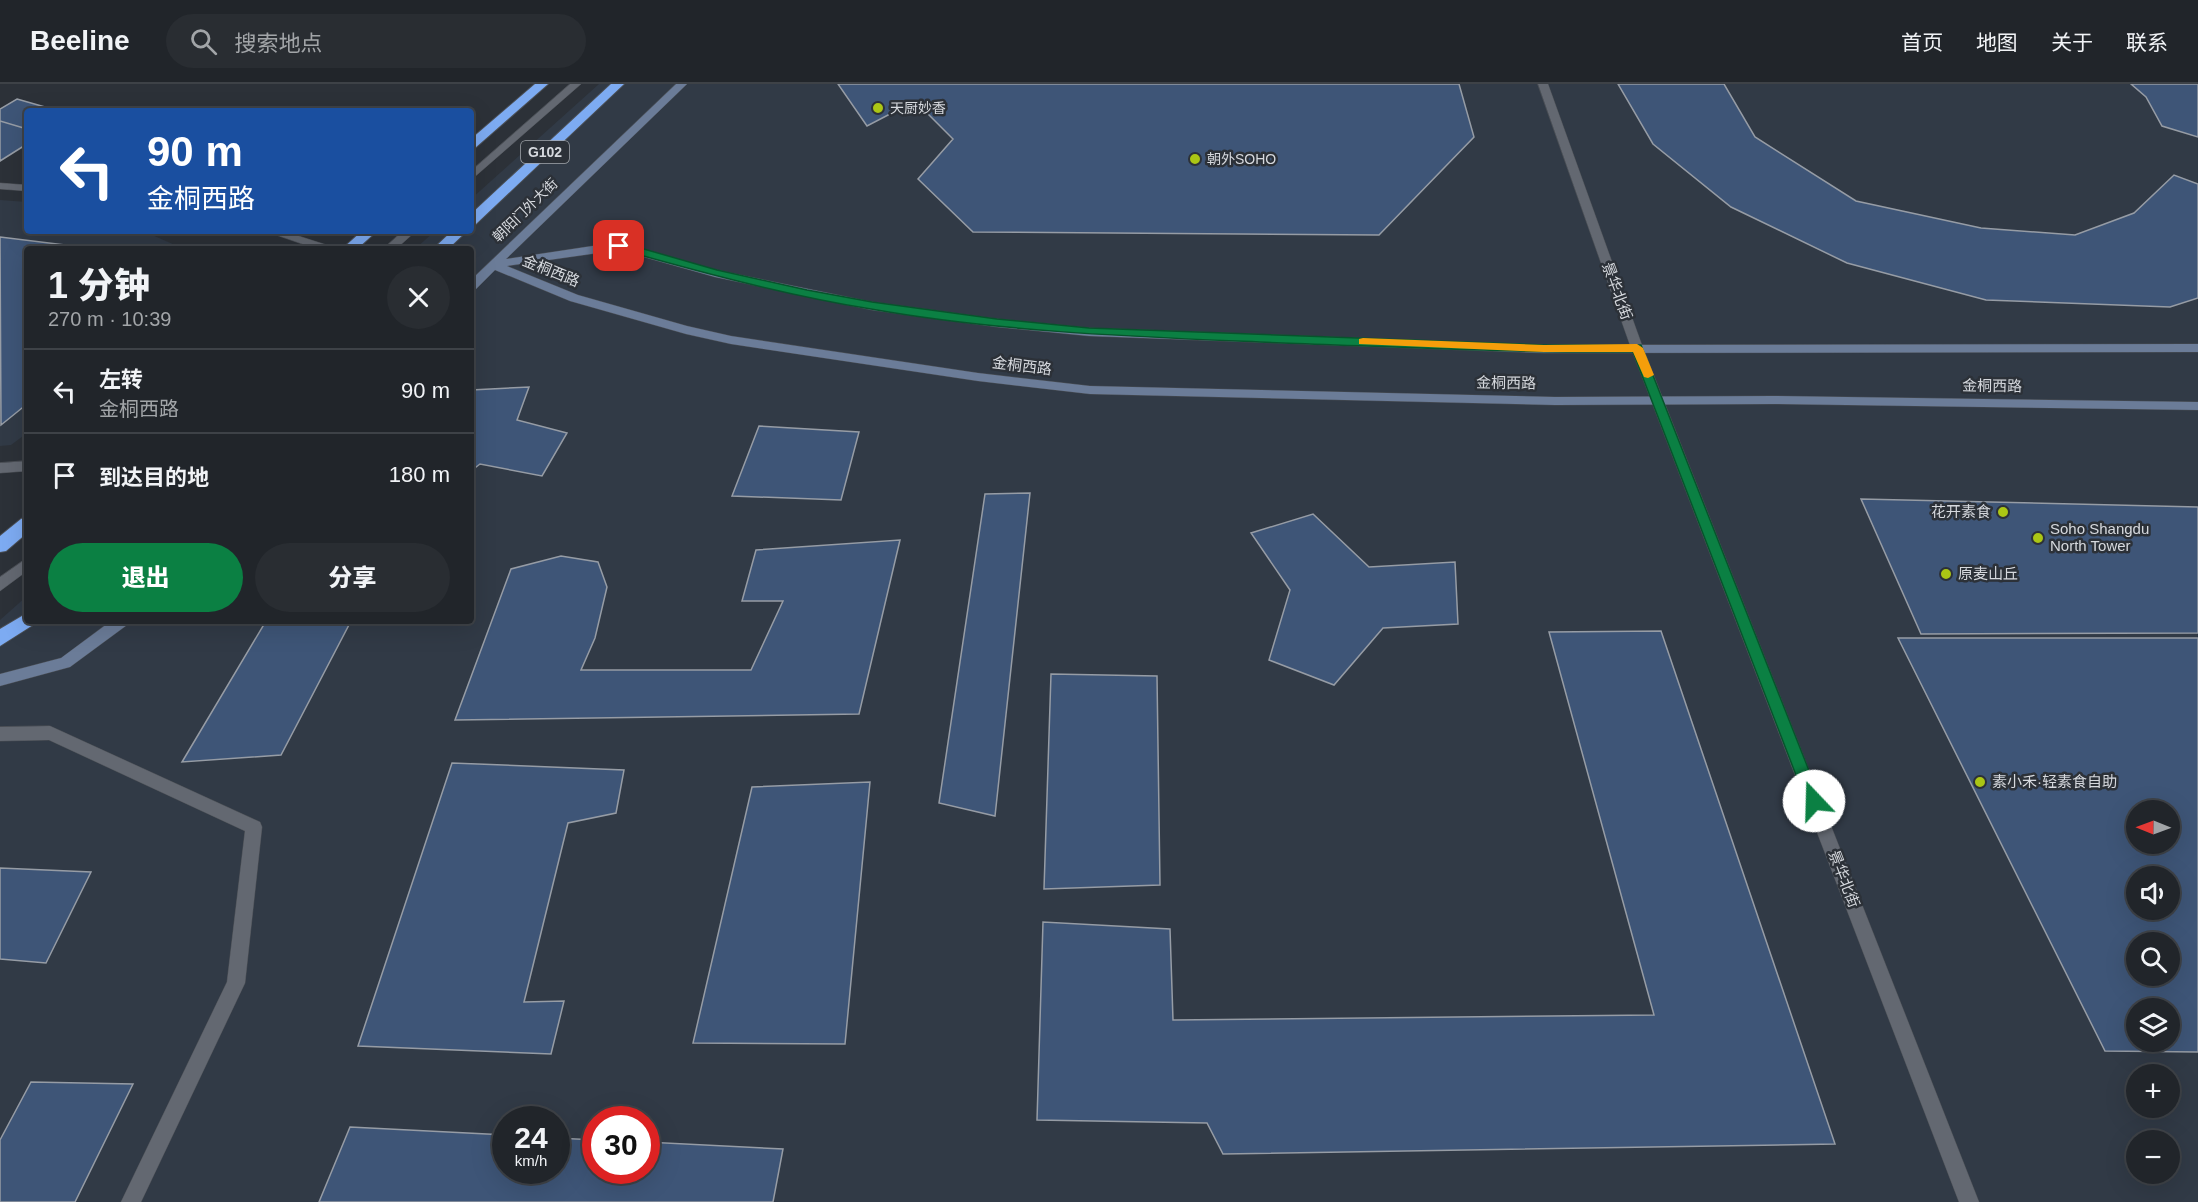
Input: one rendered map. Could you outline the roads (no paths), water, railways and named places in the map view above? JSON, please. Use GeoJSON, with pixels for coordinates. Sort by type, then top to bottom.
{"type":"FeatureCollection","features":[{"type":"Feature","properties":{"kind":"highway"},"geometry":{"type":"LineString","coordinates":[[474,142],[542,84]]}},
{"type":"Feature","properties":{"kind":"highway","name":"朝阳门外大街"},"geometry":{"type":"LineString","coordinates":[[474,218],[618,84]]}},
{"type":"Feature","properties":{"kind":"highway"},"geometry":{"type":"LineString","coordinates":[[352,246],[366,234]]}},
{"type":"Feature","properties":{"kind":"highway"},"geometry":{"type":"LineString","coordinates":[[444,246],[457,234]]}},
{"type":"Feature","properties":{"kind":"highway"},"geometry":{"type":"LineString","coordinates":[[0,546],[24,526]]}},
{"type":"Feature","properties":{"kind":"highway"},"geometry":{"type":"LineString","coordinates":[[0,639],[24,622]]}},
{"type":"Feature","properties":{"kind":"main road","name":"朝阳门外大街"},"geometry":{"type":"LineString","coordinates":[[474,283],[681,84]]}},
{"type":"Feature","properties":{"kind":"main road","name":"金桐西路"},"geometry":{"type":"LineString","coordinates":[[493,265],[619,246],[715,273],[872,306],[997,323],[1089,332],[1544,349],[2198,348]]}},
{"type":"Feature","properties":{"kind":"main road","name":"金桐西路"},"geometry":{"type":"LineString","coordinates":[[493,265],[574,298],[720,338],[827,356],[1090,390],[1555,400],[1774,399],[2198,406]]}},
{"type":"Feature","properties":{"kind":"main road"},"geometry":{"type":"LineString","coordinates":[[0,680],[64,663],[118,624]]}},
{"type":"Feature","properties":{"kind":"street"},"geometry":{"type":"LineString","coordinates":[[474,174],[576,84]]}},
{"type":"Feature","properties":{"kind":"street","name":"景华北街"},"geometry":{"type":"LineString","coordinates":[[1543,84],[1637,348],[1970,1202]]}},
{"type":"Feature","properties":{"kind":"street"},"geometry":{"type":"LineString","coordinates":[[0,186],[24,188]]}},
{"type":"Feature","properties":{"kind":"street"},"geometry":{"type":"LineString","coordinates":[[281,234],[319,246]]}},
{"type":"Feature","properties":{"kind":"street"},"geometry":{"type":"LineString","coordinates":[[392,246],[406,234]]}},
{"type":"Feature","properties":{"kind":"street"},"geometry":{"type":"LineString","coordinates":[[0,468],[24,466]]}},
{"type":"Feature","properties":{"kind":"street"},"geometry":{"type":"LineString","coordinates":[[0,585],[24,566]]}},
{"type":"Feature","properties":{"kind":"street"},"geometry":{"type":"LineString","coordinates":[[0,734],[50,733],[254,827],[236,983],[131,1202]]}},
{"type":"Feature","properties":{"kind":"place","name":"天厨妙香"},"geometry":{"type":"Point","coordinates":[878,108]}},
{"type":"Feature","properties":{"kind":"place","name":"朝外SOHO"},"geometry":{"type":"Point","coordinates":[1195,159]}},
{"type":"Feature","properties":{"kind":"place","name":"花开素食"},"geometry":{"type":"Point","coordinates":[2003,512]}},
{"type":"Feature","properties":{"kind":"place","name":"Soho Shangdu North Tower"},"geometry":{"type":"Point","coordinates":[2038,538]}},
{"type":"Feature","properties":{"kind":"place","name":"原麦山丘"},"geometry":{"type":"Point","coordinates":[1946,574]}},
{"type":"Feature","properties":{"kind":"place","name":"素小禾·轻素食自助"},"geometry":{"type":"Point","coordinates":[1980,782]}}]}
